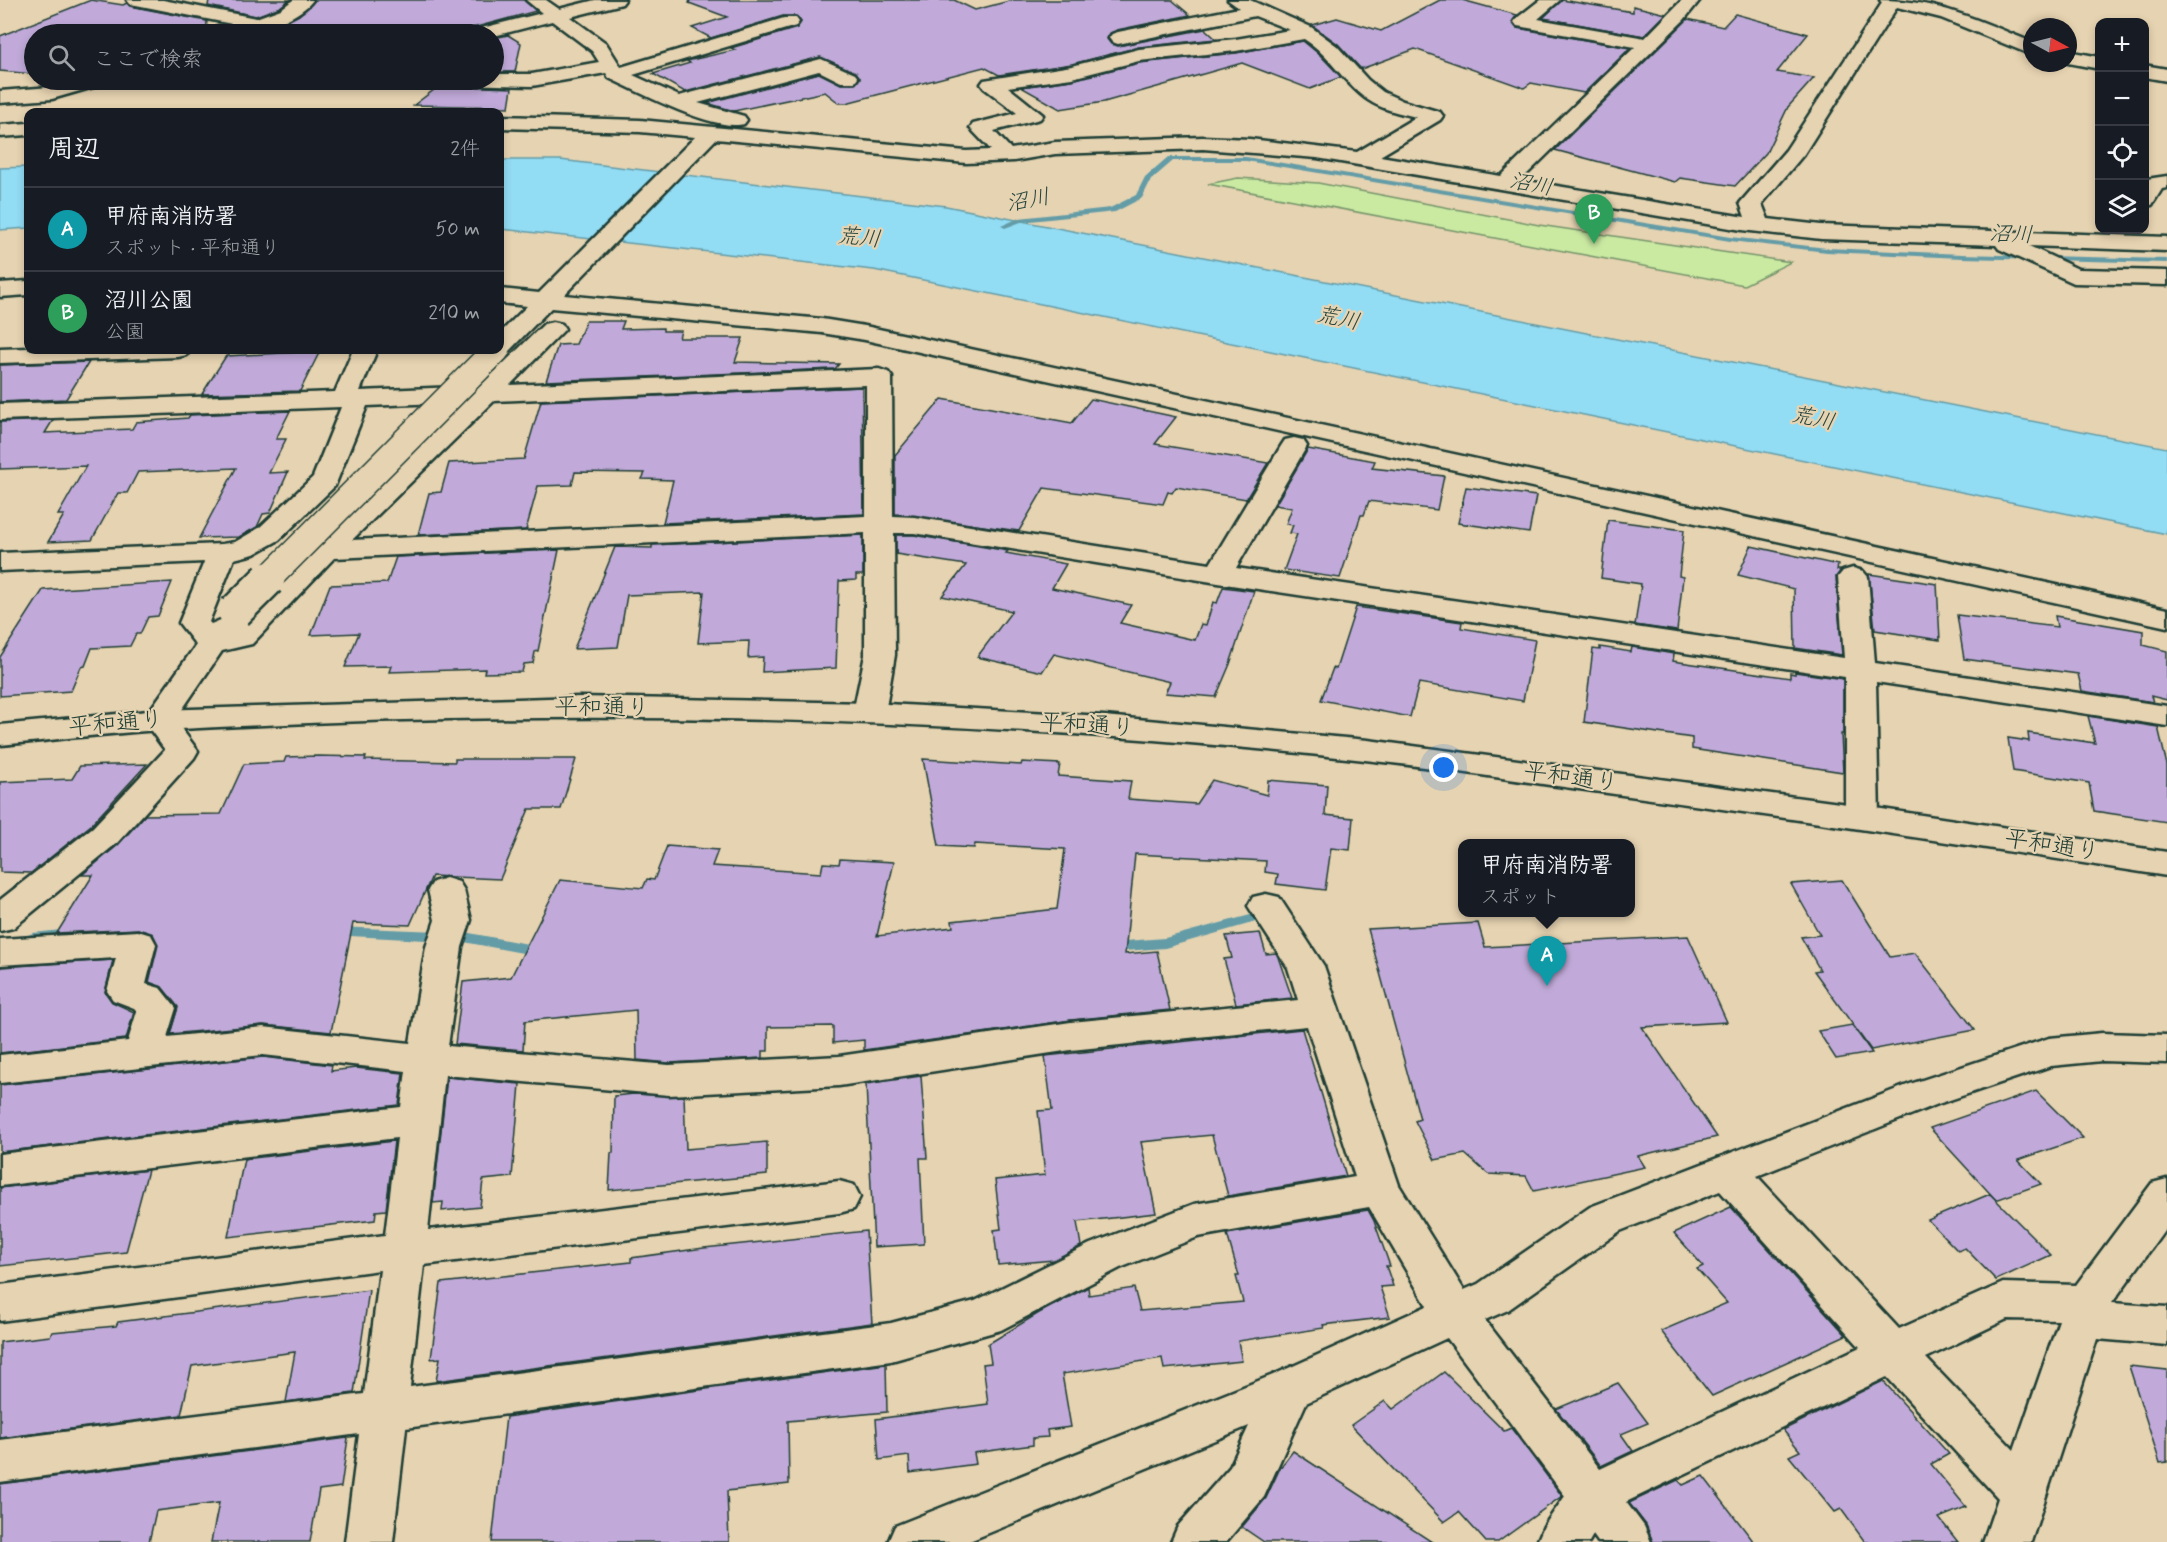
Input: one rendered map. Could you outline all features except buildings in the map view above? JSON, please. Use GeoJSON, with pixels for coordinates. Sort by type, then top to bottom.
{"type":"FeatureCollection","features":[{"type":"Feature","properties":{"kind":"main road"},"geometry":{"type":"LineString","coordinates":[[136,0],[258,24],[287,13],[304,0]]}},
{"type":"Feature","properties":{"kind":"main road"},"geometry":{"type":"LineString","coordinates":[[534,0],[599,47],[613,70],[679,102],[723,118],[770,125],[1001,148],[1238,144],[1317,152],[1759,225],[1821,232],[2167,244]]}},
{"type":"Feature","properties":{"kind":"main road"},"geometry":{"type":"LineString","coordinates":[[504,28],[616,0]]}},
{"type":"Feature","properties":{"kind":"main road"},"geometry":{"type":"LineString","coordinates":[[1237,0],[1307,33],[1328,48],[1364,87],[1383,100],[1433,116],[1361,159]]}},
{"type":"Feature","properties":{"kind":"main road"},"geometry":{"type":"LineString","coordinates":[[1551,0],[1522,22],[1648,44]]}},
{"type":"Feature","properties":{"kind":"main road"},"geometry":{"type":"LineString","coordinates":[[1505,184],[1690,0]]}},
{"type":"Feature","properties":{"kind":"main road"},"geometry":{"type":"LineString","coordinates":[[1759,225],[1751,203],[1794,154],[1891,0],[1947,14],[2023,44]]}},
{"type":"Feature","properties":{"kind":"main road"},"geometry":{"type":"LineString","coordinates":[[1139,55],[1118,38],[1256,10]]}},
{"type":"Feature","properties":{"kind":"main road"},"geometry":{"type":"LineString","coordinates":[[504,81],[532,80],[613,70],[790,21]]}},
{"type":"Feature","properties":{"kind":"main road"},"geometry":{"type":"LineString","coordinates":[[1001,148],[980,128],[1033,115],[991,84],[1072,72],[1139,55],[1236,45],[1307,33]]}},
{"type":"Feature","properties":{"kind":"main road"},"geometry":{"type":"LineString","coordinates":[[2077,59],[2095,62]]}},
{"type":"Feature","properties":{"kind":"main road"},"geometry":{"type":"LineString","coordinates":[[679,102],[821,65],[848,78]]}},
{"type":"Feature","properties":{"kind":"main road"},"geometry":{"type":"LineString","coordinates":[[2149,72],[2167,75]]}},
{"type":"Feature","properties":{"kind":"main road"},"geometry":{"type":"LineString","coordinates":[[0,97],[52,93],[62,90]]}},
{"type":"Feature","properties":{"kind":"main road"},"geometry":{"type":"LineString","coordinates":[[504,122],[640,126],[707,136],[966,157],[1014,155],[1055,148]]}},
{"type":"Feature","properties":{"kind":"main road"},"geometry":{"type":"LineString","coordinates":[[0,131],[24,129]]}},
{"type":"Feature","properties":{"kind":"main road"},"geometry":{"type":"LineString","coordinates":[[504,342],[707,136]]}},
{"type":"Feature","properties":{"kind":"main road"},"geometry":{"type":"LineString","coordinates":[[1997,239],[2074,276],[2167,278]]}},
{"type":"Feature","properties":{"kind":"main road"},"geometry":{"type":"LineString","coordinates":[[2103,277],[2167,297]]}},
{"type":"Feature","properties":{"kind":"main road"},"geometry":{"type":"LineString","coordinates":[[0,290],[24,288]]}},
{"type":"Feature","properties":{"kind":"main road"},"geometry":{"type":"LineString","coordinates":[[504,296],[822,326],[866,333],[2167,618]]}},
{"type":"Feature","properties":{"kind":"main road"},"geometry":{"type":"LineString","coordinates":[[211,644],[241,639],[326,550],[553,329]]}},
{"type":"Feature","properties":{"kind":"main road"},"geometry":{"type":"LineString","coordinates":[[0,356],[59,354]]}},
{"type":"Feature","properties":{"kind":"main road"},"geometry":{"type":"LineString","coordinates":[[356,401],[347,393],[363,354]]}},
{"type":"Feature","properties":{"kind":"main road"},"geometry":{"type":"LineString","coordinates":[[0,919],[105,835],[182,751],[159,720],[211,644],[236,612],[492,354]]}},
{"type":"Feature","properties":{"kind":"main road"},"geometry":{"type":"LineString","coordinates":[[0,412],[356,401],[487,393],[879,377],[880,655],[869,713]]}},
{"type":"Feature","properties":{"kind":"main road"},"geometry":{"type":"LineString","coordinates":[[0,562],[222,553],[244,548],[269,534],[325,480],[356,401]]}},
{"type":"Feature","properties":{"kind":"main road"},"geometry":{"type":"LineString","coordinates":[[1218,574],[1294,446]]}},
{"type":"Feature","properties":{"kind":"main road"},"geometry":{"type":"LineString","coordinates":[[326,550],[879,524],[914,525],[1218,574],[2167,716]]}},
{"type":"Feature","properties":{"kind":"main road"},"geometry":{"type":"LineString","coordinates":[[211,644],[194,623],[222,553]]}},
{"type":"Feature","properties":{"kind":"main road"},"geometry":{"type":"LineString","coordinates":[[1853,577],[1860,670],[1862,817]]}},
{"type":"Feature","properties":{"kind":"main road","name":"平和通り"},"geometry":{"type":"LineString","coordinates":[[0,735],[159,720],[392,711],[580,707],[869,713],[1104,726],[1368,750],[1862,817],[2167,864]]}},
{"type":"Feature","properties":{"kind":"main road"},"geometry":{"type":"LineString","coordinates":[[1266,906],[1306,966],[1380,1189],[1455,1314],[1627,1542]]}},
{"type":"Feature","properties":{"kind":"main road"},"geometry":{"type":"LineString","coordinates":[[369,1542],[420,1120],[447,925]]}},
{"type":"Feature","properties":{"kind":"main road"},"geometry":{"type":"LineString","coordinates":[[0,952],[138,945],[126,991],[147,998],[157,1008],[143,1054]]}},
{"type":"Feature","properties":{"kind":"main road"},"geometry":{"type":"LineString","coordinates":[[0,1069],[263,1041],[428,1059],[669,1080],[839,1071],[1071,1036],[1321,1011]]}},
{"type":"Feature","properties":{"kind":"main road"},"geometry":{"type":"LineString","coordinates":[[912,1542],[1289,1389],[1455,1314],[1492,1297],[1605,1219],[1727,1171],[1924,1094],[2049,1052],[2102,1047],[2167,1049]]}},
{"type":"Feature","properties":{"kind":"main road"},"geometry":{"type":"LineString","coordinates":[[0,1170],[420,1120]]}},
{"type":"Feature","properties":{"kind":"main road"},"geometry":{"type":"LineString","coordinates":[[1727,1171],[2023,1492]]}},
{"type":"Feature","properties":{"kind":"main road"},"geometry":{"type":"LineString","coordinates":[[0,1461],[97,1450],[384,1409],[891,1342],[986,1317],[1105,1257],[1194,1221],[1380,1189]]}},
{"type":"Feature","properties":{"kind":"main road"},"geometry":{"type":"LineString","coordinates":[[2007,1542],[2084,1311],[2167,1195]]}},
{"type":"Feature","properties":{"kind":"main road"},"geometry":{"type":"LineString","coordinates":[[0,1303],[405,1250],[839,1197]]}},
{"type":"Feature","properties":{"kind":"main road"},"geometry":{"type":"LineString","coordinates":[[1561,1542],[1593,1495],[2003,1301],[2084,1311],[2167,1326]]}},
{"type":"Feature","properties":{"kind":"main road"},"geometry":{"type":"LineString","coordinates":[[1195,1542],[1247,1482],[1289,1389]]}},
{"type":"Feature","properties":{"kind":"green space"},"geometry":{"type":"Polygon","coordinates":[[[1238,178],[1318,183],[1539,225],[1791,262],[1744,285],[1208,184],[1238,178]]]}},
{"type":"Feature","properties":{"kind":"water","name":"荒川"},"geometry":{"type":"Polygon","coordinates":[[[504,160],[560,160],[946,206],[2167,448],[2167,534],[874,270],[504,229],[504,160]]]}},
{"type":"Feature","properties":{"kind":"water"},"geometry":{"type":"Polygon","coordinates":[[[24,167],[24,228],[0,230],[0,168],[24,167]]]}},
{"type":"Feature","properties":{"kind":"waterway","name":"沼川"},"geometry":{"type":"LineString","coordinates":[[1005,226],[1019,220],[1112,210],[1139,196],[1148,179],[1171,159],[1246,159],[1730,239],[1827,250],[2167,261]]}},
{"type":"Feature","properties":{"kind":"waterway"},"geometry":{"type":"LineString","coordinates":[[1112,947],[1165,943],[1254,918]]}},
{"type":"Feature","properties":{"kind":"waterway"},"geometry":{"type":"LineString","coordinates":[[336,932],[464,937],[539,951]]}},
{"type":"Feature","properties":{"kind":"waterway"},"geometry":{"type":"LineString","coordinates":[[33,938],[118,933]]}},
{"type":"Feature","properties":{"kind":"place","name":"沼川公園"},"geometry":{"type":"Point","coordinates":[1594,244]}},
{"type":"Feature","properties":{"kind":"place","name":"甲府南消防署"},"geometry":{"type":"Point","coordinates":[1547,986]}}]}
